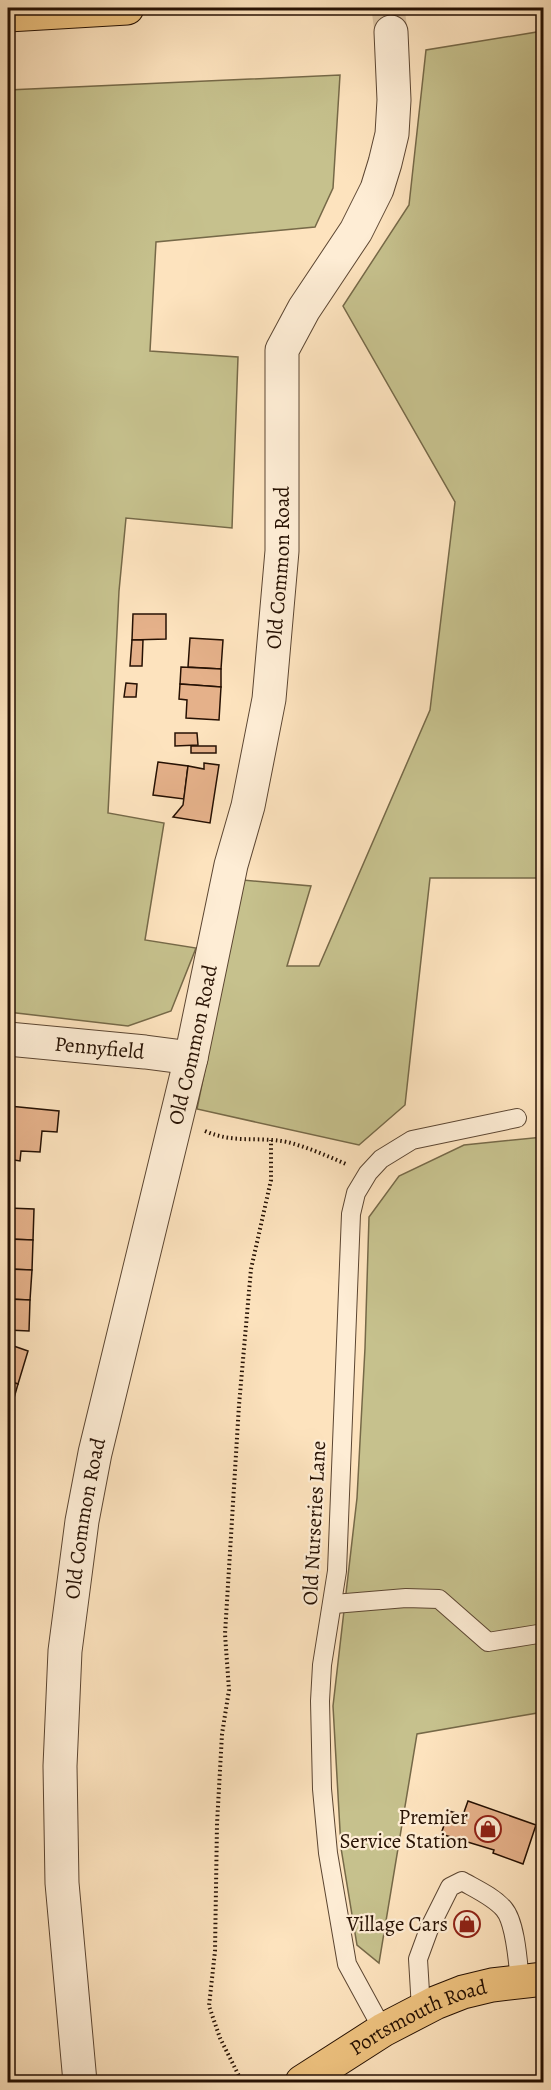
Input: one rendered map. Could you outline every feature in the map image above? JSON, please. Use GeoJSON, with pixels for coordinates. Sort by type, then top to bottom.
{"type":"FeatureCollection","features":[{"type":"Feature","properties":{"kind":"main road"},"geometry":{"type":"LineString","coordinates":[[8,15],[128,8]]}},
{"type":"Feature","properties":{"kind":"main road","name":"Portsmouth Road"},"geometry":{"type":"LineString","coordinates":[[308,2080],[383,2030],[421,2009],[463,1992],[492,1985],[532,1981]]}},
{"type":"Feature","properties":{"kind":"street","name":"Old Common Road"},"geometry":{"type":"LineString","coordinates":[[80,2082],[62,1883],[60,1766],[65,1651],[82,1521],[95,1453],[191,1058],[231,865],[248,806],[269,699],[282,551],[282,350],[304,309],[356,231],[377,189],[392,134],[394,100],[391,32]]}},
{"type":"Feature","properties":{"kind":"street","name":"Pennyfield"},"geometry":{"type":"LineString","coordinates":[[8,1039],[191,1058]]}},
{"type":"Feature","properties":{"kind":"lane","name":"Old Nurseries Lane"},"geometry":{"type":"LineString","coordinates":[[383,2030],[347,1964],[328,1853],[322,1789],[320,1701],[322,1665],[337,1571],[351,1214],[356,1193],[368,1173],[381,1159],[412,1140],[517,1118]]}},
{"type":"Feature","properties":{"kind":"lane"},"geometry":{"type":"LineString","coordinates":[[333,1604],[406,1598],[439,1599],[488,1642],[543,1633]]}},
{"type":"Feature","properties":{"kind":"lane"},"geometry":{"type":"LineString","coordinates":[[421,2009],[418,1959],[429,1929],[450,1887],[462,1881],[486,1895],[505,1910],[532,1981]]}},
{"type":"Feature","properties":{"kind":"path"},"geometry":{"type":"LineString","coordinates":[[176,1117],[223,1138],[288,1143],[368,1173]]}},
{"type":"Feature","properties":{"kind":"path"},"geometry":{"type":"LineString","coordinates":[[244,2082],[220,2038],[209,2006],[215,1951],[221,1746],[229,1690],[225,1634],[239,1405],[251,1269],[271,1180],[271,1140]]}},
{"type":"Feature","properties":{"kind":"shaded area"},"geometry":{"type":"Polygon","coordinates":[[[543,31],[543,878],[430,878],[405,1105],[359,1145],[197,1109],[243,880],[311,886],[287,966],[319,966],[430,710],[455,502],[343,306],[409,205],[426,50],[543,31]]]}},
{"type":"Feature","properties":{"kind":"shaded area"},"geometry":{"type":"Polygon","coordinates":[[[340,75],[333,188],[315,227],[156,242],[150,351],[238,357],[232,528],[126,518],[119,591],[108,813],[164,823],[145,940],[196,948],[171,1011],[128,1026],[8,1012],[8,90],[340,75]]]}},
{"type":"Feature","properties":{"kind":"shaded area"},"geometry":{"type":"Polygon","coordinates":[[[543,1137],[543,1712],[417,1734],[379,1963],[357,1945],[341,1848],[333,1706],[357,1498],[369,1217],[399,1176],[464,1145],[543,1137]]]}},
{"type":"Feature","properties":{"kind":"building"},"geometry":{"type":"Polygon","coordinates":[[[133,614],[166,614],[166,639],[132,640],[133,614]]]}},
{"type":"Feature","properties":{"kind":"building"},"geometry":{"type":"Polygon","coordinates":[[[190,638],[223,640],[221,669],[188,667],[190,638]]]}},
{"type":"Feature","properties":{"kind":"building"},"geometry":{"type":"Polygon","coordinates":[[[132,640],[143,640],[142,666],[130,666],[132,640]]]}},
{"type":"Feature","properties":{"kind":"building"},"geometry":{"type":"Polygon","coordinates":[[[181,667],[221,669],[221,687],[180,684],[181,667]]]}},
{"type":"Feature","properties":{"kind":"building"},"geometry":{"type":"Polygon","coordinates":[[[126,683],[137,684],[136,697],[124,697],[126,683]]]}},
{"type":"Feature","properties":{"kind":"building"},"geometry":{"type":"Polygon","coordinates":[[[180,684],[221,687],[219,720],[186,718],[187,700],[179,699],[180,684]]]}},
{"type":"Feature","properties":{"kind":"building"},"geometry":{"type":"Polygon","coordinates":[[[175,733],[197,733],[198,745],[175,746],[175,733]]]}},
{"type":"Feature","properties":{"kind":"building"},"geometry":{"type":"Polygon","coordinates":[[[191,746],[216,746],[216,753],[191,753],[191,746]]]}},
{"type":"Feature","properties":{"kind":"building"},"geometry":{"type":"Polygon","coordinates":[[[158,762],[188,766],[184,799],[153,795],[158,762]]]}},
{"type":"Feature","properties":{"kind":"building"},"geometry":{"type":"Polygon","coordinates":[[[204,763],[219,765],[210,823],[173,817],[183,805],[188,766],[204,769],[204,763]]]}},
{"type":"Feature","properties":{"kind":"building"},"geometry":{"type":"Polygon","coordinates":[[[9,1106],[59,1111],[57,1132],[42,1131],[40,1152],[21,1151],[20,1161],[8,1159],[9,1106]]]}},
{"type":"Feature","properties":{"kind":"building"},"geometry":{"type":"Polygon","coordinates":[[[8,1208],[34,1209],[33,1240],[8,1239],[8,1208]]]}},
{"type":"Feature","properties":{"kind":"building"},"geometry":{"type":"Polygon","coordinates":[[[8,1239],[33,1240],[32,1270],[8,1269],[8,1239]]]}},
{"type":"Feature","properties":{"kind":"building"},"geometry":{"type":"Polygon","coordinates":[[[8,1269],[32,1270],[30,1300],[8,1299],[8,1269]]]}},
{"type":"Feature","properties":{"kind":"building"},"geometry":{"type":"Polygon","coordinates":[[[8,1299],[30,1300],[29,1331],[8,1330],[8,1299]]]}},
{"type":"Feature","properties":{"kind":"building"},"geometry":{"type":"Polygon","coordinates":[[[8,1344],[28,1351],[18,1384],[8,1381],[8,1344]]]}},
{"type":"Feature","properties":{"kind":"building"},"geometry":{"type":"Polygon","coordinates":[[[8,1381],[18,1384],[8,1419],[8,1381]]]}},
{"type":"Feature","properties":{"kind":"building","name":"Premier Service Station"},"geometry":{"type":"Polygon","coordinates":[[[468,1801],[536,1825],[523,1864],[493,1853],[494,1850],[441,1834],[449,1811],[463,1815],[468,1801]]]}},
{"type":"Feature","properties":{"kind":"tunnel"},"geometry":{"type":"LineString","coordinates":[[388,8],[391,32]]}},
{"type":"Feature","properties":{"kind":"place","name":"Premier Service Station"},"geometry":{"type":"Point","coordinates":[488,1829]}},
{"type":"Feature","properties":{"kind":"place","name":"Village Cars"},"geometry":{"type":"Point","coordinates":[467,1924]}}]}
